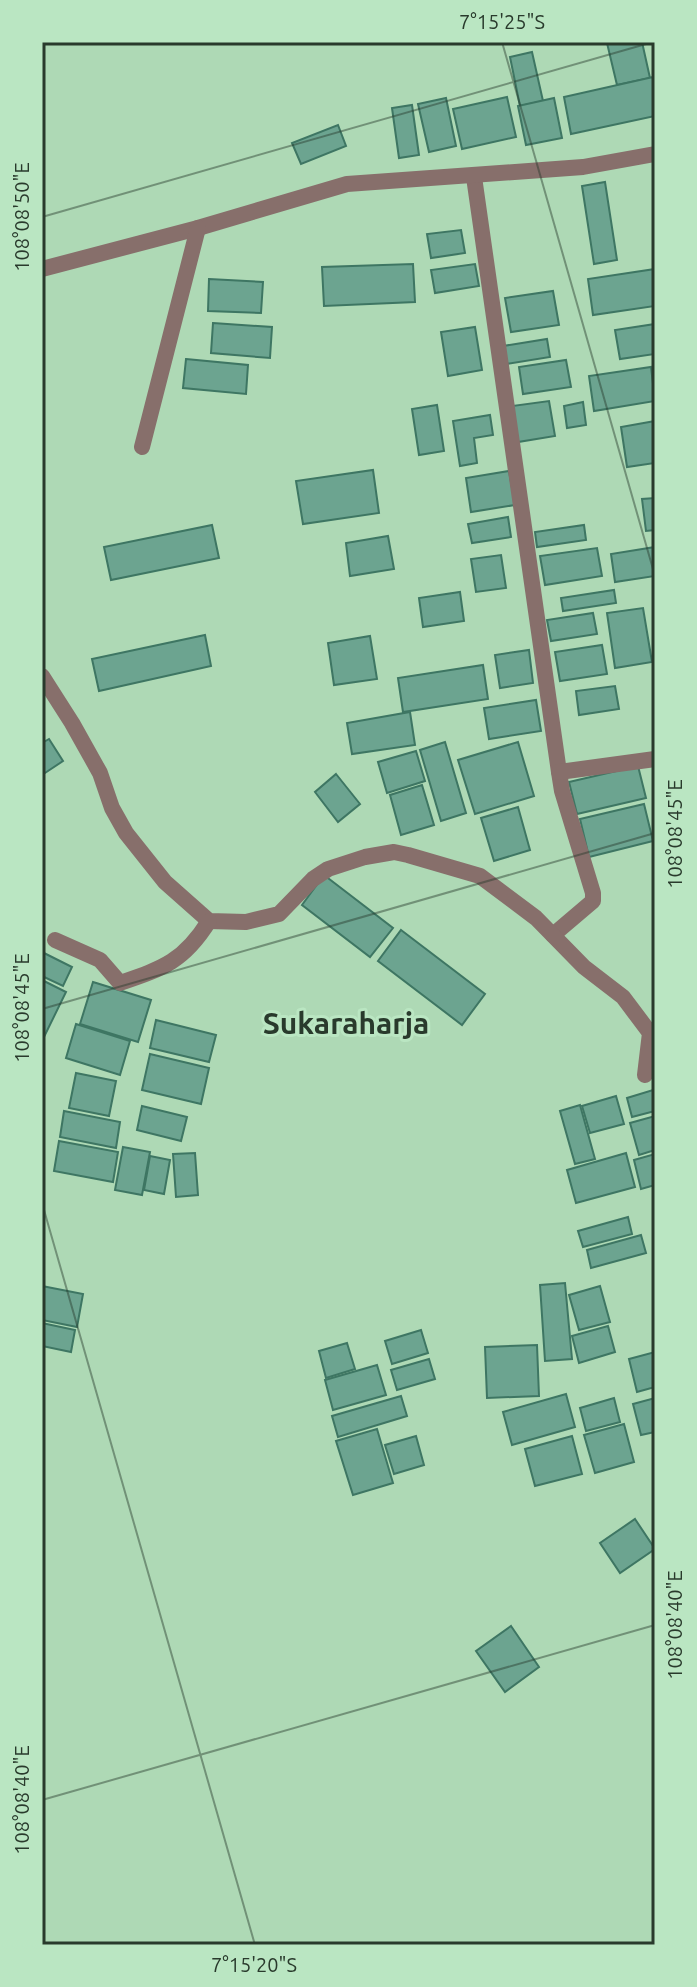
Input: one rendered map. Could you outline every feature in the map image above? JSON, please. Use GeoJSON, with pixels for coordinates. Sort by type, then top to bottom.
{"type":"FeatureCollection","features":[{"type":"Feature","properties":{"kind":"street"},"geometry":{"type":"LineString","coordinates":[[42,269],[347,184],[583,167],[655,154]]}},
{"type":"Feature","properties":{"kind":"street"},"geometry":{"type":"LineString","coordinates":[[474,177],[562,791],[591,883],[593,901],[553,935]]}},
{"type":"Feature","properties":{"kind":"street"},"geometry":{"type":"LineString","coordinates":[[142,447],[198,228]]}},
{"type":"Feature","properties":{"kind":"street"},"geometry":{"type":"LineString","coordinates":[[42,676],[100,773],[112,808],[126,833],[165,882],[209,921],[246,922],[279,914],[313,879],[328,869],[349,860],[394,852],[480,876],[536,918],[584,967],[623,997],[648,1028],[651,1038],[645,1075]]}},
{"type":"Feature","properties":{"kind":"street"},"geometry":{"type":"LineString","coordinates":[[559,772],[655,759]]}},
{"type":"Feature","properties":{"kind":"street"},"geometry":{"type":"LineString","coordinates":[[55,940],[100,960],[120,983],[162,969],[194,945],[209,921]]}},
{"type":"Feature","properties":{"kind":"building"},"geometry":{"type":"Polygon","coordinates":[[[642,42],[650,78],[617,85],[607,43],[642,42]]]}},
{"type":"Feature","properties":{"kind":"building"},"geometry":{"type":"Polygon","coordinates":[[[532,52],[543,101],[520,106],[510,57],[532,52]]]}},
{"type":"Feature","properties":{"kind":"building"},"geometry":{"type":"Polygon","coordinates":[[[653,77],[655,116],[571,134],[564,97],[653,77]]]}},
{"type":"Feature","properties":{"kind":"building"},"geometry":{"type":"Polygon","coordinates":[[[507,97],[516,137],[462,149],[453,109],[507,97]]]}},
{"type":"Feature","properties":{"kind":"building"},"geometry":{"type":"Polygon","coordinates":[[[446,98],[456,146],[429,152],[418,104],[446,98]]]}},
{"type":"Feature","properties":{"kind":"building"},"geometry":{"type":"Polygon","coordinates":[[[554,98],[562,138],[526,145],[518,106],[554,98]]]}},
{"type":"Feature","properties":{"kind":"building"},"geometry":{"type":"Polygon","coordinates":[[[412,105],[419,155],[399,158],[392,108],[412,105]]]}},
{"type":"Feature","properties":{"kind":"building"},"geometry":{"type":"Polygon","coordinates":[[[338,125],[346,146],[301,164],[292,143],[338,125]]]}},
{"type":"Feature","properties":{"kind":"building"},"geometry":{"type":"Polygon","coordinates":[[[605,182],[617,260],[594,264],[582,186],[605,182]]]}},
{"type":"Feature","properties":{"kind":"building"},"geometry":{"type":"Polygon","coordinates":[[[461,230],[465,253],[431,258],[427,234],[461,230]]]}},
{"type":"Feature","properties":{"kind":"building"},"geometry":{"type":"Polygon","coordinates":[[[413,264],[415,302],[324,306],[322,267],[413,264]]]}},
{"type":"Feature","properties":{"kind":"building"},"geometry":{"type":"Polygon","coordinates":[[[475,264],[479,286],[435,293],[431,270],[475,264]]]}},
{"type":"Feature","properties":{"kind":"building"},"geometry":{"type":"Polygon","coordinates":[[[655,269],[655,306],[593,315],[588,279],[655,269]]]}},
{"type":"Feature","properties":{"kind":"building"},"geometry":{"type":"Polygon","coordinates":[[[209,279],[263,282],[261,313],[208,311],[209,279]]]}},
{"type":"Feature","properties":{"kind":"building"},"geometry":{"type":"Polygon","coordinates":[[[553,291],[559,325],[511,332],[505,298],[553,291]]]}},
{"type":"Feature","properties":{"kind":"building"},"geometry":{"type":"Polygon","coordinates":[[[213,323],[272,327],[270,358],[211,353],[213,323]]]}},
{"type":"Feature","properties":{"kind":"building"},"geometry":{"type":"Polygon","coordinates":[[[655,324],[655,354],[620,359],[615,330],[655,324]]]}},
{"type":"Feature","properties":{"kind":"building"},"geometry":{"type":"Polygon","coordinates":[[[475,327],[482,370],[448,376],[441,332],[475,327]]]}},
{"type":"Feature","properties":{"kind":"building"},"geometry":{"type":"Polygon","coordinates":[[[547,339],[550,357],[506,364],[503,346],[547,339]]]}},
{"type":"Feature","properties":{"kind":"building"},"geometry":{"type":"Polygon","coordinates":[[[186,359],[248,365],[246,394],[183,388],[186,359]]]}},
{"type":"Feature","properties":{"kind":"building"},"geometry":{"type":"Polygon","coordinates":[[[566,360],[571,387],[523,394],[519,367],[566,360]]]}},
{"type":"Feature","properties":{"kind":"building"},"geometry":{"type":"Polygon","coordinates":[[[651,367],[655,401],[594,411],[589,376],[651,367]]]}},
{"type":"Feature","properties":{"kind":"building"},"geometry":{"type":"Polygon","coordinates":[[[549,401],[555,436],[518,442],[512,406],[549,401]]]}},
{"type":"Feature","properties":{"kind":"building"},"geometry":{"type":"Polygon","coordinates":[[[583,402],[586,425],[567,428],[564,406],[583,402]]]}},
{"type":"Feature","properties":{"kind":"building"},"geometry":{"type":"Polygon","coordinates":[[[437,405],[444,451],[419,455],[412,409],[437,405]]]}},
{"type":"Feature","properties":{"kind":"building"},"geometry":{"type":"Polygon","coordinates":[[[490,415],[493,435],[474,438],[477,463],[460,466],[453,421],[490,415]]]}},
{"type":"Feature","properties":{"kind":"building"},"geometry":{"type":"Polygon","coordinates":[[[655,421],[655,463],[627,467],[621,427],[655,421]]]}},
{"type":"Feature","properties":{"kind":"building"},"geometry":{"type":"Polygon","coordinates":[[[373,470],[379,513],[303,524],[296,481],[373,470]]]}},
{"type":"Feature","properties":{"kind":"building"},"geometry":{"type":"Polygon","coordinates":[[[509,471],[515,505],[471,512],[466,478],[509,471]]]}},
{"type":"Feature","properties":{"kind":"building"},"geometry":{"type":"Polygon","coordinates":[[[655,498],[655,530],[646,531],[642,499],[655,498]]]}},
{"type":"Feature","properties":{"kind":"building"},"geometry":{"type":"Polygon","coordinates":[[[508,517],[511,537],[472,543],[468,524],[508,517]]]}},
{"type":"Feature","properties":{"kind":"building"},"geometry":{"type":"Polygon","coordinates":[[[212,525],[219,558],[111,580],[104,547],[212,525]]]}},
{"type":"Feature","properties":{"kind":"building"},"geometry":{"type":"Polygon","coordinates":[[[584,525],[586,540],[537,547],[535,532],[584,525]]]}},
{"type":"Feature","properties":{"kind":"building"},"geometry":{"type":"Polygon","coordinates":[[[388,536],[394,569],[350,576],[346,543],[388,536]]]}},
{"type":"Feature","properties":{"kind":"building"},"geometry":{"type":"Polygon","coordinates":[[[655,547],[655,576],[615,582],[611,554],[655,547]]]}},
{"type":"Feature","properties":{"kind":"building"},"geometry":{"type":"Polygon","coordinates":[[[597,548],[602,576],[545,585],[540,556],[597,548]]]}},
{"type":"Feature","properties":{"kind":"building"},"geometry":{"type":"Polygon","coordinates":[[[501,555],[506,588],[476,592],[471,559],[501,555]]]}},
{"type":"Feature","properties":{"kind":"building"},"geometry":{"type":"Polygon","coordinates":[[[614,590],[616,603],[563,611],[561,598],[614,590]]]}},
{"type":"Feature","properties":{"kind":"building"},"geometry":{"type":"Polygon","coordinates":[[[460,592],[464,621],[423,627],[419,598],[460,592]]]}},
{"type":"Feature","properties":{"kind":"building"},"geometry":{"type":"Polygon","coordinates":[[[643,608],[652,662],[615,668],[607,613],[643,608]]]}},
{"type":"Feature","properties":{"kind":"building"},"geometry":{"type":"Polygon","coordinates":[[[593,613],[597,634],[551,641],[547,620],[593,613]]]}},
{"type":"Feature","properties":{"kind":"building"},"geometry":{"type":"Polygon","coordinates":[[[205,635],[211,666],[99,691],[92,659],[205,635]]]}},
{"type":"Feature","properties":{"kind":"building"},"geometry":{"type":"Polygon","coordinates":[[[370,636],[377,679],[334,685],[328,643],[370,636]]]}},
{"type":"Feature","properties":{"kind":"building"},"geometry":{"type":"Polygon","coordinates":[[[602,645],[607,674],[560,681],[555,652],[602,645]]]}},
{"type":"Feature","properties":{"kind":"building"},"geometry":{"type":"Polygon","coordinates":[[[529,650],[533,683],[500,688],[495,655],[529,650]]]}},
{"type":"Feature","properties":{"kind":"building"},"geometry":{"type":"Polygon","coordinates":[[[483,665],[488,699],[403,712],[398,678],[483,665]]]}},
{"type":"Feature","properties":{"kind":"building"},"geometry":{"type":"Polygon","coordinates":[[[615,686],[619,709],[579,715],[576,691],[615,686]]]}},
{"type":"Feature","properties":{"kind":"building"},"geometry":{"type":"Polygon","coordinates":[[[536,700],[541,731],[489,739],[484,708],[536,700]]]}},
{"type":"Feature","properties":{"kind":"building"},"geometry":{"type":"Polygon","coordinates":[[[410,712],[415,745],[352,754],[347,723],[410,712]]]}},
{"type":"Feature","properties":{"kind":"building"},"geometry":{"type":"Polygon","coordinates":[[[49,739],[63,761],[42,775],[42,743],[49,739]]]}},
{"type":"Feature","properties":{"kind":"building"},"geometry":{"type":"Polygon","coordinates":[[[445,742],[466,813],[441,821],[420,750],[445,742]]]}},
{"type":"Feature","properties":{"kind":"building"},"geometry":{"type":"Polygon","coordinates":[[[518,742],[534,796],[475,814],[458,760],[518,742]]]}},
{"type":"Feature","properties":{"kind":"building"},"geometry":{"type":"Polygon","coordinates":[[[416,751],[425,781],[387,793],[378,762],[416,751]]]}},
{"type":"Feature","properties":{"kind":"building"},"geometry":{"type":"Polygon","coordinates":[[[638,766],[646,798],[577,814],[569,782],[638,766]]]}},
{"type":"Feature","properties":{"kind":"building"},"geometry":{"type":"Polygon","coordinates":[[[336,774],[360,804],[338,822],[315,792],[336,774]]]}},
{"type":"Feature","properties":{"kind":"building"},"geometry":{"type":"Polygon","coordinates":[[[422,785],[434,825],[401,835],[390,795],[422,785]]]}},
{"type":"Feature","properties":{"kind":"building"},"geometry":{"type":"Polygon","coordinates":[[[644,804],[653,841],[589,857],[580,819],[644,804]]]}},
{"type":"Feature","properties":{"kind":"building"},"geometry":{"type":"Polygon","coordinates":[[[518,807],[530,850],[494,861],[481,818],[518,807]]]}},
{"type":"Feature","properties":{"kind":"building"},"geometry":{"type":"Polygon","coordinates":[[[324,875],[393,928],[370,957],[302,905],[324,875]]]}},
{"type":"Feature","properties":{"kind":"building"},"geometry":{"type":"Polygon","coordinates":[[[401,930],[485,994],[462,1025],[378,961],[401,930]]]}},
{"type":"Feature","properties":{"kind":"building"},"geometry":{"type":"Polygon","coordinates":[[[42,952],[72,967],[63,986],[42,976],[42,952]]]}},
{"type":"Feature","properties":{"kind":"building"},"geometry":{"type":"Polygon","coordinates":[[[42,980],[66,992],[43,1039],[42,1039],[42,980]]]}},
{"type":"Feature","properties":{"kind":"building"},"geometry":{"type":"Polygon","coordinates":[[[93,982],[151,1000],[138,1042],[80,1024],[93,982]]]}},
{"type":"Feature","properties":{"kind":"building"},"geometry":{"type":"Polygon","coordinates":[[[156,1020],[216,1035],[209,1062],[150,1048],[156,1020]]]}},
{"type":"Feature","properties":{"kind":"building"},"geometry":{"type":"Polygon","coordinates":[[[76,1024],[130,1041],[120,1075],[66,1058],[76,1024]]]}},
{"type":"Feature","properties":{"kind":"building"},"geometry":{"type":"Polygon","coordinates":[[[150,1054],[209,1068],[201,1104],[142,1090],[150,1054]]]}},
{"type":"Feature","properties":{"kind":"building"},"geometry":{"type":"Polygon","coordinates":[[[76,1073],[116,1081],[109,1116],[69,1108],[76,1073]]]}},
{"type":"Feature","properties":{"kind":"building"},"geometry":{"type":"Polygon","coordinates":[[[653,1090],[655,1111],[632,1117],[627,1098],[653,1090]]]}},
{"type":"Feature","properties":{"kind":"building"},"geometry":{"type":"Polygon","coordinates":[[[616,1096],[624,1124],[590,1133],[582,1106],[616,1096]]]}},
{"type":"Feature","properties":{"kind":"building"},"geometry":{"type":"Polygon","coordinates":[[[580,1105],[595,1159],[575,1164],[560,1111],[580,1105]]]}},
{"type":"Feature","properties":{"kind":"building"},"geometry":{"type":"Polygon","coordinates":[[[142,1106],[187,1117],[181,1141],[137,1130],[142,1106]]]}},
{"type":"Feature","properties":{"kind":"building"},"geometry":{"type":"Polygon","coordinates":[[[64,1111],[120,1122],[116,1148],[60,1137],[64,1111]]]}},
{"type":"Feature","properties":{"kind":"building"},"geometry":{"type":"Polygon","coordinates":[[[655,1116],[655,1150],[639,1155],[630,1123],[655,1116]]]}},
{"type":"Feature","properties":{"kind":"building"},"geometry":{"type":"Polygon","coordinates":[[[59,1141],[118,1152],[113,1182],[54,1171],[59,1141]]]}},
{"type":"Feature","properties":{"kind":"building"},"geometry":{"type":"Polygon","coordinates":[[[123,1147],[150,1152],[142,1195],[115,1190],[123,1147]]]}},
{"type":"Feature","properties":{"kind":"building"},"geometry":{"type":"Polygon","coordinates":[[[195,1153],[198,1195],[176,1197],[173,1154],[195,1153]]]}},
{"type":"Feature","properties":{"kind":"building"},"geometry":{"type":"Polygon","coordinates":[[[626,1153],[635,1187],[576,1203],[567,1170],[626,1153]]]}},
{"type":"Feature","properties":{"kind":"building"},"geometry":{"type":"Polygon","coordinates":[[[655,1154],[655,1185],[641,1189],[634,1160],[655,1154]]]}},
{"type":"Feature","properties":{"kind":"building"},"geometry":{"type":"Polygon","coordinates":[[[150,1156],[170,1160],[164,1194],[144,1190],[150,1156]]]}},
{"type":"Feature","properties":{"kind":"building"},"geometry":{"type":"Polygon","coordinates":[[[628,1217],[632,1234],[583,1247],[578,1231],[628,1217]]]}},
{"type":"Feature","properties":{"kind":"building"},"geometry":{"type":"Polygon","coordinates":[[[641,1235],[646,1253],[591,1268],[587,1250],[641,1235]]]}},
{"type":"Feature","properties":{"kind":"building"},"geometry":{"type":"Polygon","coordinates":[[[565,1283],[572,1359],[545,1361],[540,1285],[565,1283]]]}},
{"type":"Feature","properties":{"kind":"building"},"geometry":{"type":"Polygon","coordinates":[[[42,1286],[83,1294],[77,1327],[42,1320],[42,1286]]]}},
{"type":"Feature","properties":{"kind":"building"},"geometry":{"type":"Polygon","coordinates":[[[600,1286],[610,1322],[579,1330],[569,1295],[600,1286]]]}},
{"type":"Feature","properties":{"kind":"building"},"geometry":{"type":"Polygon","coordinates":[[[42,1323],[75,1330],[71,1352],[42,1346],[42,1323]]]}},
{"type":"Feature","properties":{"kind":"building"},"geometry":{"type":"Polygon","coordinates":[[[608,1326],[615,1352],[579,1363],[572,1336],[608,1326]]]}},
{"type":"Feature","properties":{"kind":"building"},"geometry":{"type":"Polygon","coordinates":[[[421,1330],[428,1353],[392,1364],[385,1341],[421,1330]]]}},
{"type":"Feature","properties":{"kind":"building"},"geometry":{"type":"Polygon","coordinates":[[[347,1343],[355,1369],[326,1378],[319,1351],[347,1343]]]}},
{"type":"Feature","properties":{"kind":"building"},"geometry":{"type":"Polygon","coordinates":[[[537,1345],[539,1396],[487,1398],[485,1347],[537,1345]]]}},
{"type":"Feature","properties":{"kind":"building"},"geometry":{"type":"Polygon","coordinates":[[[655,1352],[655,1387],[637,1392],[629,1359],[655,1352]]]}},
{"type":"Feature","properties":{"kind":"building"},"geometry":{"type":"Polygon","coordinates":[[[429,1359],[435,1379],[397,1390],[391,1370],[429,1359]]]}},
{"type":"Feature","properties":{"kind":"building"},"geometry":{"type":"Polygon","coordinates":[[[377,1365],[386,1395],[333,1410],[325,1380],[377,1365]]]}},
{"type":"Feature","properties":{"kind":"building"},"geometry":{"type":"Polygon","coordinates":[[[566,1394],[575,1427],[512,1445],[503,1412],[566,1394]]]}},
{"type":"Feature","properties":{"kind":"building"},"geometry":{"type":"Polygon","coordinates":[[[401,1396],[407,1416],[338,1437],[332,1416],[401,1396]]]}},
{"type":"Feature","properties":{"kind":"building"},"geometry":{"type":"Polygon","coordinates":[[[614,1398],[620,1422],[586,1431],[580,1408],[614,1398]]]}},
{"type":"Feature","properties":{"kind":"building"},"geometry":{"type":"Polygon","coordinates":[[[655,1398],[655,1432],[641,1435],[633,1404],[655,1398]]]}},
{"type":"Feature","properties":{"kind":"building"},"geometry":{"type":"Polygon","coordinates":[[[624,1424],[634,1462],[595,1473],[584,1435],[624,1424]]]}},
{"type":"Feature","properties":{"kind":"building"},"geometry":{"type":"Polygon","coordinates":[[[377,1429],[393,1483],[353,1495],[336,1441],[377,1429]]]}},
{"type":"Feature","properties":{"kind":"building"},"geometry":{"type":"Polygon","coordinates":[[[416,1436],[424,1465],[394,1474],[385,1445],[416,1436]]]}},
{"type":"Feature","properties":{"kind":"building"},"geometry":{"type":"Polygon","coordinates":[[[572,1436],[582,1474],[535,1486],[525,1449],[572,1436]]]}},
{"type":"Feature","properties":{"kind":"building"},"geometry":{"type":"Polygon","coordinates":[[[635,1519],[655,1549],[620,1573],[600,1543],[635,1519]]]}},
{"type":"Feature","properties":{"kind":"building"},"geometry":{"type":"Polygon","coordinates":[[[511,1626],[539,1667],[505,1692],[476,1651],[511,1626]]]}},
{"type":"Feature","properties":{"kind":"district","name":"Sukaraharja"},"geometry":{"type":"Point","coordinates":[346,1024]}}]}
